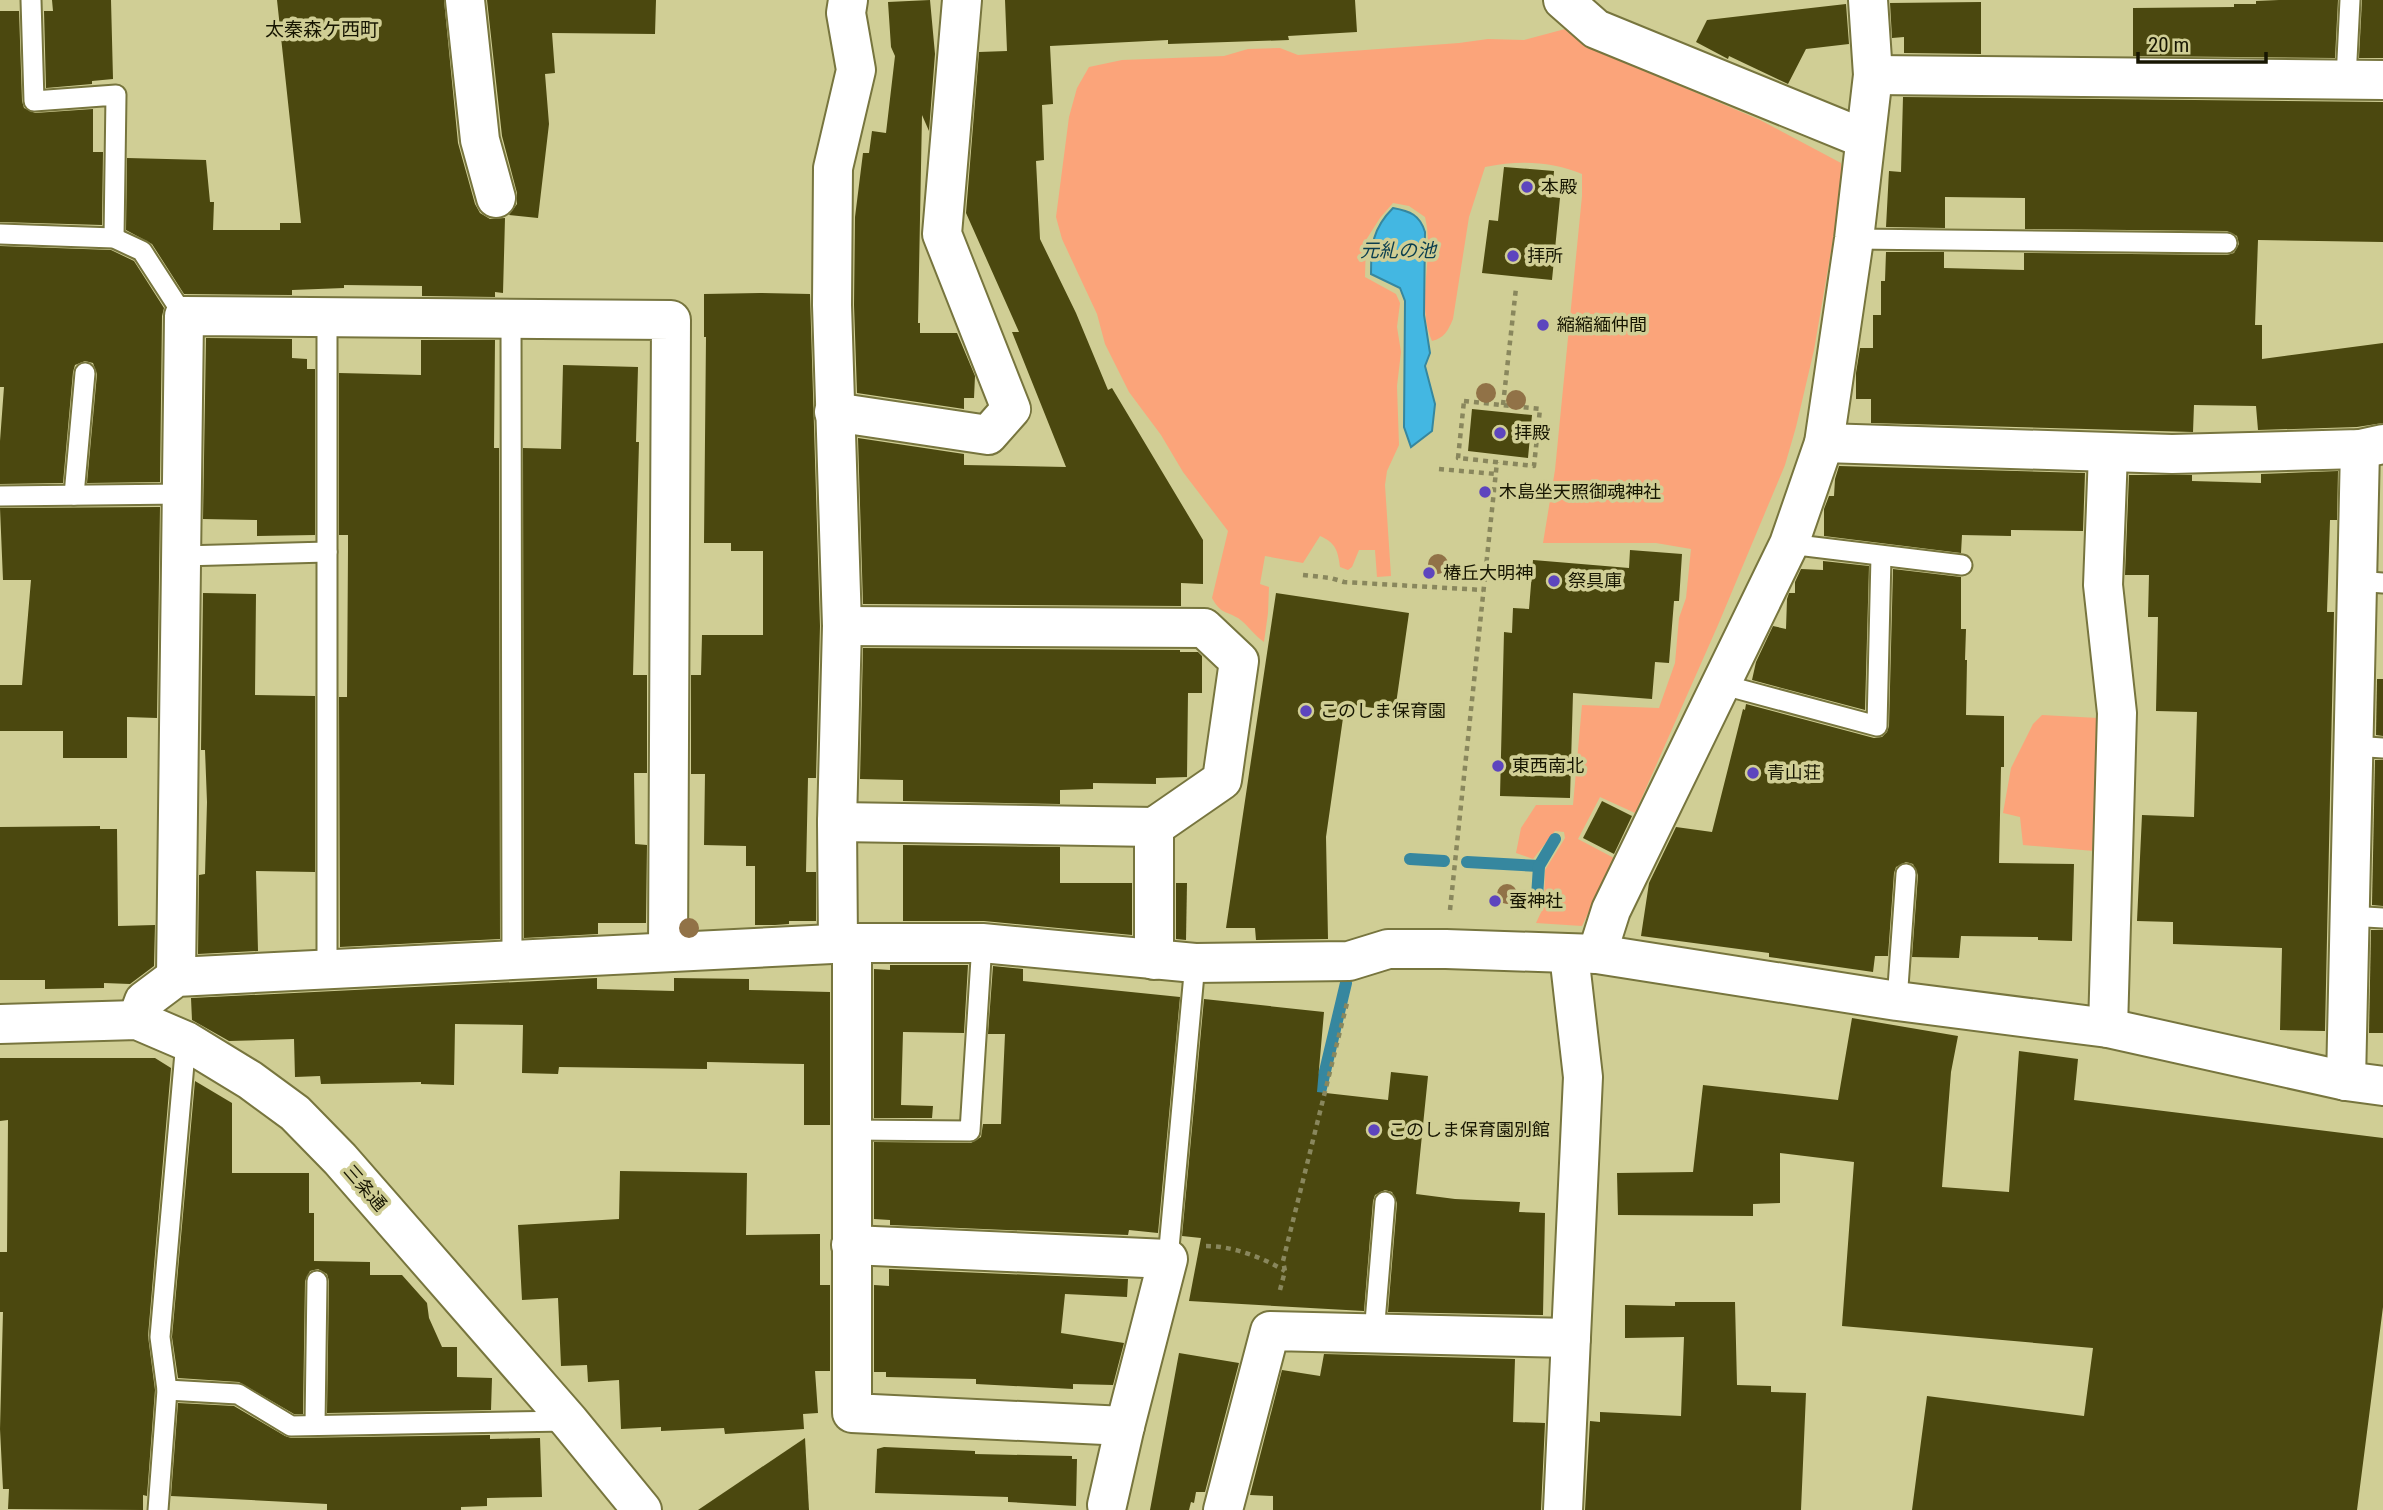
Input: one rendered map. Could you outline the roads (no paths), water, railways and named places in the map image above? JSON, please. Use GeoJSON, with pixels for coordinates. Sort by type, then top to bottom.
{"type":"FeatureCollection","features":[{"type":"Feature","properties":{"kind":"street"},"geometry":{"type":"LineString","coordinates":[[465,0],[480,140],[496,198]]}},
{"type":"Feature","properties":{"kind":"street"},"geometry":{"type":"LineString","coordinates":[[848,0],[846,13],[856,70],[833,168],[832,305],[842,626],[837,822],[845,944],[851,1130],[852,1413],[1125,1426]]}},
{"type":"Feature","properties":{"kind":"street"},"geometry":{"type":"LineString","coordinates":[[834,412],[988,435],[1011,409],[942,234],[962,0]]}},
{"type":"Feature","properties":{"kind":"street"},"geometry":{"type":"LineString","coordinates":[[1563,0],[1596,29],[1865,139]]}},
{"type":"Feature","properties":{"kind":"street"},"geometry":{"type":"LineString","coordinates":[[1563,1510],[1583,1077],[1583,954],[1611,910],[1789,544],[1824,443],[1873,75],[1868,0]]}},
{"type":"Feature","properties":{"kind":"street"},"geometry":{"type":"LineString","coordinates":[[1873,75],[2365,80]]}},
{"type":"Feature","properties":{"kind":"street"},"geometry":{"type":"LineString","coordinates":[[176,977],[184,316],[671,320],[668,952]]}},
{"type":"Feature","properties":{"kind":"street"},"geometry":{"type":"LineString","coordinates":[[1824,443],[2172,454],[2372,447],[2366,917],[2346,1082]]}},
{"type":"Feature","properties":{"kind":"street"},"geometry":{"type":"LineString","coordinates":[[2108,453],[2103,585],[2116,713],[2108,1028]]}},
{"type":"Feature","properties":{"kind":"street"},"geometry":{"type":"LineString","coordinates":[[837,822],[1154,827],[1222,780],[1239,661],[1204,628],[842,626]]}},
{"type":"Feature","properties":{"kind":"street"},"geometry":{"type":"LineString","coordinates":[[1154,827],[1154,960]]}},
{"type":"Feature","properties":{"kind":"street"},"geometry":{"type":"LineString","coordinates":[[137,1020],[144,1001],[176,977],[845,944],[982,943],[1195,964],[1349,961],[1388,949],[1446,949],[1583,954],[1897,1001],[2108,1028],[2346,1082],[2383,1086]]}},
{"type":"Feature","properties":{"kind":"street","name":"三条通"},"geometry":{"type":"LineString","coordinates":[[0,1024],[137,1020],[186,1041],[250,1080],[295,1113],[340,1159],[569,1421],[642,1510]]}},
{"type":"Feature","properties":{"kind":"street"},"geometry":{"type":"LineString","coordinates":[[850,1245],[1169,1253],[1107,1505]]}},
{"type":"Feature","properties":{"kind":"street"},"geometry":{"type":"LineString","coordinates":[[1223,1510],[1270,1331],[1571,1338]]}},
{"type":"Feature","properties":{"kind":"lane"},"geometry":{"type":"LineString","coordinates":[[31,0],[34,101],[116,95],[114,238]]}},
{"type":"Feature","properties":{"kind":"lane"},"geometry":{"type":"LineString","coordinates":[[2350,0],[2365,80]]}},
{"type":"Feature","properties":{"kind":"lane"},"geometry":{"type":"LineString","coordinates":[[0,234],[114,238],[142,251],[184,316]]}},
{"type":"Feature","properties":{"kind":"lane"},"geometry":{"type":"LineString","coordinates":[[1853,239],[2227,243]]}},
{"type":"Feature","properties":{"kind":"lane"},"geometry":{"type":"LineString","coordinates":[[327,317],[327,969]]}},
{"type":"Feature","properties":{"kind":"lane"},"geometry":{"type":"LineString","coordinates":[[512,318],[512,960]]}},
{"type":"Feature","properties":{"kind":"lane"},"geometry":{"type":"LineString","coordinates":[[74,495],[85,373]]}},
{"type":"Feature","properties":{"kind":"lane"},"geometry":{"type":"LineString","coordinates":[[0,496],[183,494]]}},
{"type":"Feature","properties":{"kind":"lane"},"geometry":{"type":"LineString","coordinates":[[1789,544],[1962,565]]}},
{"type":"Feature","properties":{"kind":"lane"},"geometry":{"type":"LineString","coordinates":[[182,556],[327,552]]}},
{"type":"Feature","properties":{"kind":"lane"},"geometry":{"type":"LineString","coordinates":[[1720,684],[1877,726],[1881,556]]}},
{"type":"Feature","properties":{"kind":"lane"},"geometry":{"type":"LineString","coordinates":[[1897,1001],[1906,874]]}},
{"type":"Feature","properties":{"kind":"lane"},"geometry":{"type":"LineString","coordinates":[[851,1130],[970,1131],[982,943]]}},
{"type":"Feature","properties":{"kind":"lane"},"geometry":{"type":"LineString","coordinates":[[1169,1253],[1195,964]]}},
{"type":"Feature","properties":{"kind":"lane"},"geometry":{"type":"LineString","coordinates":[[158,1510],[167,1390],[160,1337],[186,1041]]}},
{"type":"Feature","properties":{"kind":"lane"},"geometry":{"type":"LineString","coordinates":[[1374,1334],[1385,1202]]}},
{"type":"Feature","properties":{"kind":"lane"},"geometry":{"type":"LineString","coordinates":[[315,1425],[317,1282]]}},
{"type":"Feature","properties":{"kind":"lane"},"geometry":{"type":"LineString","coordinates":[[167,1390],[238,1394],[291,1426],[569,1421]]}},
{"type":"Feature","properties":{"kind":"water","name":"元糺の池"},"geometry":{"type":"Polygon","coordinates":[[[1393,208],[1414,215],[1425,232],[1424,315],[1430,353],[1425,366],[1435,404],[1432,431],[1411,447],[1404,427],[1405,301],[1400,288],[1371,274],[1374,238],[1381,223],[1393,208]]]}},
{"type":"Feature","properties":{"kind":"waterway"},"geometry":{"type":"LineString","coordinates":[[1467,862],[1539,866],[1555,839]]}},
{"type":"Feature","properties":{"kind":"waterway"},"geometry":{"type":"LineString","coordinates":[[1410,859],[1444,861]]}},
{"type":"Feature","properties":{"kind":"waterway"},"geometry":{"type":"LineString","coordinates":[[1537,897],[1539,866]]}},
{"type":"Feature","properties":{"kind":"waterway"},"geometry":{"type":"LineString","coordinates":[[1316,1109],[1346,983]]}},
{"type":"Feature","properties":{"kind":"place","name":"本殿"},"geometry":{"type":"Point","coordinates":[1527,187]}},
{"type":"Feature","properties":{"kind":"place","name":"拝所"},"geometry":{"type":"Point","coordinates":[1513,256]}},
{"type":"Feature","properties":{"kind":"place","name":"縮縮緬仲間"},"geometry":{"type":"Point","coordinates":[1543,325]}},
{"type":"Feature","properties":{"kind":"place","name":"拝殿"},"geometry":{"type":"Point","coordinates":[1500,433]}},
{"type":"Feature","properties":{"kind":"place","name":"木島坐天照御魂神社"},"geometry":{"type":"Point","coordinates":[1485,492]}},
{"type":"Feature","properties":{"kind":"place","name":"椿丘大明神"},"geometry":{"type":"Point","coordinates":[1429,573]}},
{"type":"Feature","properties":{"kind":"place","name":"祭具庫"},"geometry":{"type":"Point","coordinates":[1554,581]}},
{"type":"Feature","properties":{"kind":"place","name":"このしま保育園"},"geometry":{"type":"Point","coordinates":[1306,711]}},
{"type":"Feature","properties":{"kind":"place","name":"東西南北"},"geometry":{"type":"Point","coordinates":[1498,766]}},
{"type":"Feature","properties":{"kind":"place","name":"青山荘"},"geometry":{"type":"Point","coordinates":[1753,773]}},
{"type":"Feature","properties":{"kind":"place","name":"蚕神社"},"geometry":{"type":"Point","coordinates":[1495,901]}},
{"type":"Feature","properties":{"kind":"place","name":"このしま保育園別館"},"geometry":{"type":"Point","coordinates":[1374,1130]}},
{"type":"Feature","properties":{"kind":"district","name":"太秦森ケ西町"},"geometry":{"type":"Point","coordinates":[322,29]}}]}
